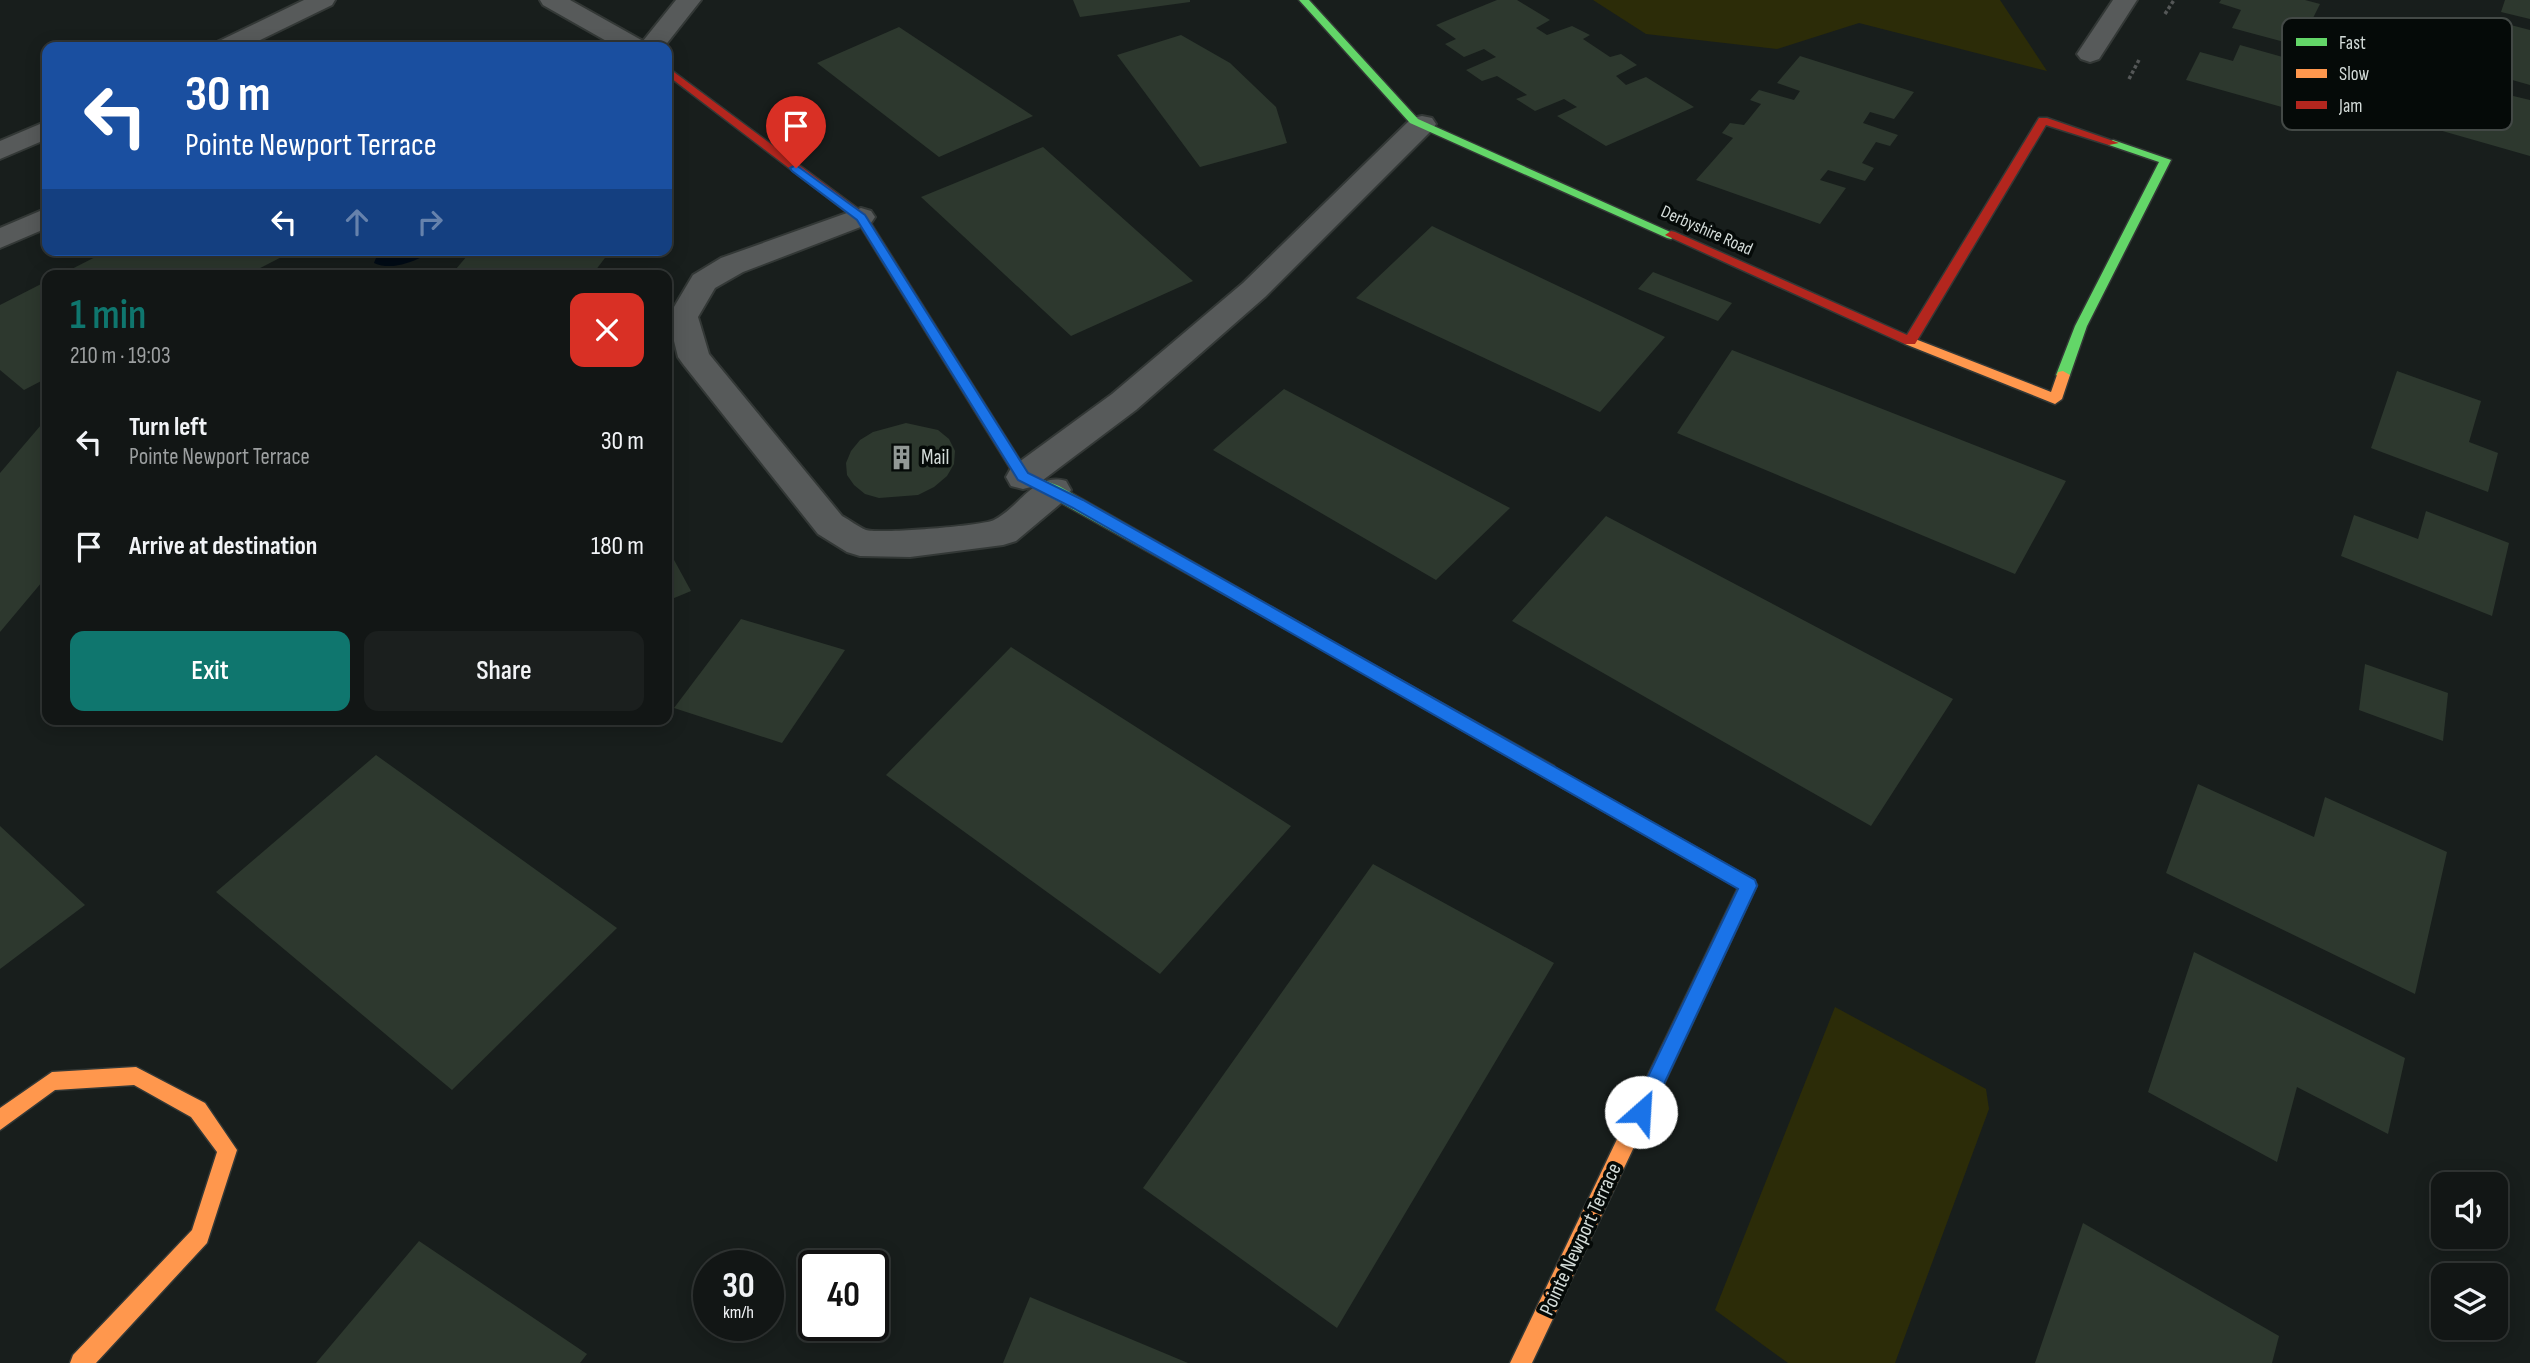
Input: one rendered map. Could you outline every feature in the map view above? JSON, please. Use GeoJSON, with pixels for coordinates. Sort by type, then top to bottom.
{"type":"FeatureCollection","features":[{"type":"Feature","properties":{"kind":"street"},"geometry":{"type":"LineString","coordinates":[[236,42],[323,0]]}},
{"type":"Feature","properties":{"kind":"street"},"geometry":{"type":"LineString","coordinates":[[552,0],[628,42]]}},
{"type":"Feature","properties":{"kind":"street"},"geometry":{"type":"LineString","coordinates":[[592,0],[632,42]]}},
{"type":"Feature","properties":{"kind":"street"},"geometry":{"type":"LineString","coordinates":[[655,42],[689,0]]}},
{"type":"Feature","properties":{"kind":"street","name":"Derbyshire Road"},"geometry":{"type":"LineString","coordinates":[[1304,0],[1415,121],[1910,341],[2055,399],[2081,326],[2165,160],[2043,120],[1910,341]]}},
{"type":"Feature","properties":{"kind":"street"},"geometry":{"type":"LineString","coordinates":[[2090,54],[2125,0]]}},
{"type":"Feature","properties":{"kind":"street"},"geometry":{"type":"LineString","coordinates":[[672,74],[861,217],[1023,477],[1124,401],[1254,290],[1422,124]]}},
{"type":"Feature","properties":{"kind":"street"},"geometry":{"type":"LineString","coordinates":[[0,151],[42,131]]}},
{"type":"Feature","properties":{"kind":"street"},"geometry":{"type":"LineString","coordinates":[[861,217],[732,265],[704,282],[683,317],[694,357],[830,525],[860,542],[910,544],[1003,531],[1054,490]]}},
{"type":"Feature","properties":{"kind":"street"},"geometry":{"type":"LineString","coordinates":[[0,239],[42,219]]}},
{"type":"Feature","properties":{"kind":"street","name":"Pointe Newport Terrace"},"geometry":{"type":"LineString","coordinates":[[1023,477],[1054,490],[1748,886],[1521,1363]]}},
{"type":"Feature","properties":{"kind":"street"},"geometry":{"type":"LineString","coordinates":[[0,1120],[52,1081],[136,1076],[198,1110],[227,1150],[200,1236],[81,1363]]}},
{"type":"Feature","properties":{"kind":"shaded area"},"geometry":{"type":"Polygon","coordinates":[[[1593,0],[2000,0],[2047,71],[1859,23],[1777,49],[1646,34],[1593,0]]]}},
{"type":"Feature","properties":{"kind":"shaded area"},"geometry":{"type":"Polygon","coordinates":[[[377,256],[422,256],[392,266],[374,263],[377,256]]]}},
{"type":"Feature","properties":{"kind":"shaded area"},"geometry":{"type":"Polygon","coordinates":[[[1835,1007],[1986,1089],[1989,1109],[1895,1363],[1788,1363],[1715,1310],[1835,1007]]]}},
{"type":"Feature","properties":{"kind":"building"},"geometry":{"type":"Polygon","coordinates":[[[1073,0],[1190,0],[1190,2],[1080,17],[1073,0]]]}},
{"type":"Feature","properties":{"kind":"building"},"geometry":{"type":"Polygon","coordinates":[[[1497,0],[1517,0],[1550,20],[1536,28],[1547,35],[1572,26],[1590,35],[1583,39],[1610,57],[1621,54],[1637,65],[1616,76],[1626,85],[1646,77],[1694,107],[1606,146],[1557,116],[1577,107],[1564,99],[1535,111],[1516,99],[1527,95],[1497,76],[1482,81],[1466,70],[1496,57],[1484,49],[1464,57],[1445,44],[1456,39],[1436,25],[1497,0]]]}},
{"type":"Feature","properties":{"kind":"building"},"geometry":{"type":"Polygon","coordinates":[[[2221,0],[2305,0],[2320,4],[2313,18],[2282,18],[2282,41],[2232,28],[2241,10],[2219,3],[2221,0]]]}},
{"type":"Feature","properties":{"kind":"building"},"geometry":{"type":"Polygon","coordinates":[[[2505,0],[2530,0],[2530,19],[2501,12],[2505,0]]]}},
{"type":"Feature","properties":{"kind":"building"},"geometry":{"type":"Polygon","coordinates":[[[2512,25],[2530,30],[2530,85],[2512,80],[2512,25]]]}},
{"type":"Feature","properties":{"kind":"building"},"geometry":{"type":"Polygon","coordinates":[[[899,27],[1033,116],[939,157],[817,63],[899,27]]]}},
{"type":"Feature","properties":{"kind":"building"},"geometry":{"type":"Polygon","coordinates":[[[1181,35],[1230,63],[1276,107],[1287,143],[1200,167],[1117,55],[1181,35]]]}},
{"type":"Feature","properties":{"kind":"building"},"geometry":{"type":"Polygon","coordinates":[[[2240,45],[2282,57],[2282,107],[2186,80],[2200,52],[2233,61],[2240,45]]]}},
{"type":"Feature","properties":{"kind":"building"},"geometry":{"type":"Polygon","coordinates":[[[1800,56],[1914,92],[1894,119],[1870,112],[1863,123],[1898,135],[1890,146],[1876,142],[1862,163],[1874,168],[1865,181],[1828,170],[1820,180],[1846,188],[1820,224],[1696,180],[1733,138],[1722,133],[1730,123],[1744,125],[1761,104],[1750,100],[1759,90],[1794,100],[1800,91],[1777,83],[1800,56]]]}},
{"type":"Feature","properties":{"kind":"building"},"geometry":{"type":"Polygon","coordinates":[[[2512,96],[2530,100],[2530,156],[2439,130],[2512,130],[2512,96]]]}},
{"type":"Feature","properties":{"kind":"building"},"geometry":{"type":"Polygon","coordinates":[[[1043,147],[1193,281],[1071,336],[921,197],[1043,147]]]}},
{"type":"Feature","properties":{"kind":"building"},"geometry":{"type":"Polygon","coordinates":[[[1432,226],[1665,337],[1600,412],[1356,298],[1432,226]]]}},
{"type":"Feature","properties":{"kind":"building"},"geometry":{"type":"Polygon","coordinates":[[[97,256],[283,256],[257,270],[70,270],[97,256]]]}},
{"type":"Feature","properties":{"kind":"building"},"geometry":{"type":"Polygon","coordinates":[[[467,256],[606,256],[596,270],[455,270],[467,256]]]}},
{"type":"Feature","properties":{"kind":"building"},"geometry":{"type":"Polygon","coordinates":[[[1653,272],[1732,303],[1718,321],[1638,289],[1653,272]]]}},
{"type":"Feature","properties":{"kind":"building"},"geometry":{"type":"Polygon","coordinates":[[[42,284],[42,381],[24,390],[0,370],[0,305],[42,284]]]}},
{"type":"Feature","properties":{"kind":"building"},"geometry":{"type":"Polygon","coordinates":[[[1732,350],[2066,481],[2015,574],[1677,433],[1732,350]]]}},
{"type":"Feature","properties":{"kind":"building"},"geometry":{"type":"Polygon","coordinates":[[[2397,371],[2481,401],[2469,442],[2498,453],[2488,492],[2371,448],[2397,371]]]}},
{"type":"Feature","properties":{"kind":"building"},"geometry":{"type":"Polygon","coordinates":[[[1284,389],[1510,508],[1436,580],[1213,450],[1284,389]]]}},
{"type":"Feature","properties":{"kind":"building","name":"Mail"},"geometry":{"type":"Polygon","coordinates":[[[906,423],[938,430],[949,439],[955,451],[954,464],[947,476],[918,495],[879,498],[865,494],[847,475],[846,463],[851,451],[860,440],[873,432],[906,423]]]}},
{"type":"Feature","properties":{"kind":"building"},"geometry":{"type":"Polygon","coordinates":[[[42,424],[42,582],[0,632],[0,473],[42,424]]]}},
{"type":"Feature","properties":{"kind":"building"},"geometry":{"type":"Polygon","coordinates":[[[2426,511],[2509,543],[2492,616],[2341,556],[2354,515],[2418,539],[2426,511]]]}},
{"type":"Feature","properties":{"kind":"building"},"geometry":{"type":"Polygon","coordinates":[[[1606,516],[1953,699],[1871,826],[1512,621],[1606,516]]]}},
{"type":"Feature","properties":{"kind":"building"},"geometry":{"type":"Polygon","coordinates":[[[672,556],[691,591],[672,599],[672,556]]]}},
{"type":"Feature","properties":{"kind":"building"},"geometry":{"type":"Polygon","coordinates":[[[741,619],[845,650],[782,743],[674,708],[741,619]]]}},
{"type":"Feature","properties":{"kind":"building"},"geometry":{"type":"Polygon","coordinates":[[[1011,647],[1291,826],[1160,974],[886,775],[1011,647]]]}},
{"type":"Feature","properties":{"kind":"building"},"geometry":{"type":"Polygon","coordinates":[[[2365,664],[2448,693],[2443,741],[2359,710],[2365,664]]]}},
{"type":"Feature","properties":{"kind":"building"},"geometry":{"type":"Polygon","coordinates":[[[376,755],[617,928],[452,1090],[216,892],[376,755]]]}},
{"type":"Feature","properties":{"kind":"building"},"geometry":{"type":"Polygon","coordinates":[[[2198,784],[2314,837],[2325,797],[2447,852],[2415,994],[2166,873],[2198,784]]]}},
{"type":"Feature","properties":{"kind":"building"},"geometry":{"type":"Polygon","coordinates":[[[0,826],[85,905],[0,969],[0,826]]]}},
{"type":"Feature","properties":{"kind":"building"},"geometry":{"type":"Polygon","coordinates":[[[1373,864],[1554,963],[1337,1328],[1143,1188],[1373,864]]]}},
{"type":"Feature","properties":{"kind":"building"},"geometry":{"type":"Polygon","coordinates":[[[2194,952],[2405,1058],[2388,1134],[2297,1087],[2277,1162],[2148,1092],[2194,952]]]}},
{"type":"Feature","properties":{"kind":"building"},"geometry":{"type":"Polygon","coordinates":[[[2083,1223],[2279,1336],[2272,1363],[2035,1363],[2083,1223]]]}},
{"type":"Feature","properties":{"kind":"building"},"geometry":{"type":"Polygon","coordinates":[[[419,1241],[587,1354],[580,1363],[316,1363],[419,1241]]]}},
{"type":"Feature","properties":{"kind":"building"},"geometry":{"type":"Polygon","coordinates":[[[1030,1297],[1188,1363],[1003,1363],[1030,1297]]]}},
{"type":"Feature","properties":{"kind":"traffic: fast"},"geometry":{"type":"LineString","coordinates":[[1304,0],[1414,121],[1671,235]]}},
{"type":"Feature","properties":{"kind":"traffic: fast"},"geometry":{"type":"LineString","coordinates":[[2063,375],[2081,326],[2165,160],[2113,143]]}},
{"type":"Feature","properties":{"kind":"traffic: fast"},"geometry":{"type":"LineString","coordinates":[[1036,482],[1309,635]]}},
{"type":"Feature","properties":{"kind":"traffic: slow"},"geometry":{"type":"LineString","coordinates":[[1910,341],[2055,399],[2063,375]]}},
{"type":"Feature","properties":{"kind":"traffic: slow"},"geometry":{"type":"LineString","coordinates":[[1309,635],[1548,771]]}},
{"type":"Feature","properties":{"kind":"traffic: slow"},"geometry":{"type":"LineString","coordinates":[[0,1120],[52,1081],[136,1076],[198,1110],[227,1150],[200,1236],[81,1363]]}},
{"type":"Feature","properties":{"kind":"traffic: slow"},"geometry":{"type":"LineString","coordinates":[[1521,1363],[1648,1096]]}},
{"type":"Feature","properties":{"kind":"traffic: jam"},"geometry":{"type":"LineString","coordinates":[[672,74],[861,217],[1023,477],[1036,482]]}},
{"type":"Feature","properties":{"kind":"traffic: jam"},"geometry":{"type":"LineString","coordinates":[[1671,235],[1910,341],[2043,120],[2113,143]]}},
{"type":"Feature","properties":{"kind":"traffic: jam"},"geometry":{"type":"LineString","coordinates":[[1548,771],[1748,885],[1648,1096]]}},
{"type":"Feature","properties":{"kind":"place","name":"Mail"},"geometry":{"type":"Point","coordinates":[901,457]}},
{"type":"Feature","properties":{"kind":"route"},"geometry":{"type":"LineString","coordinates":[[796,168],[861,217],[1023,477],[1054,490],[1748,886],[1641,1112]]}}]}
